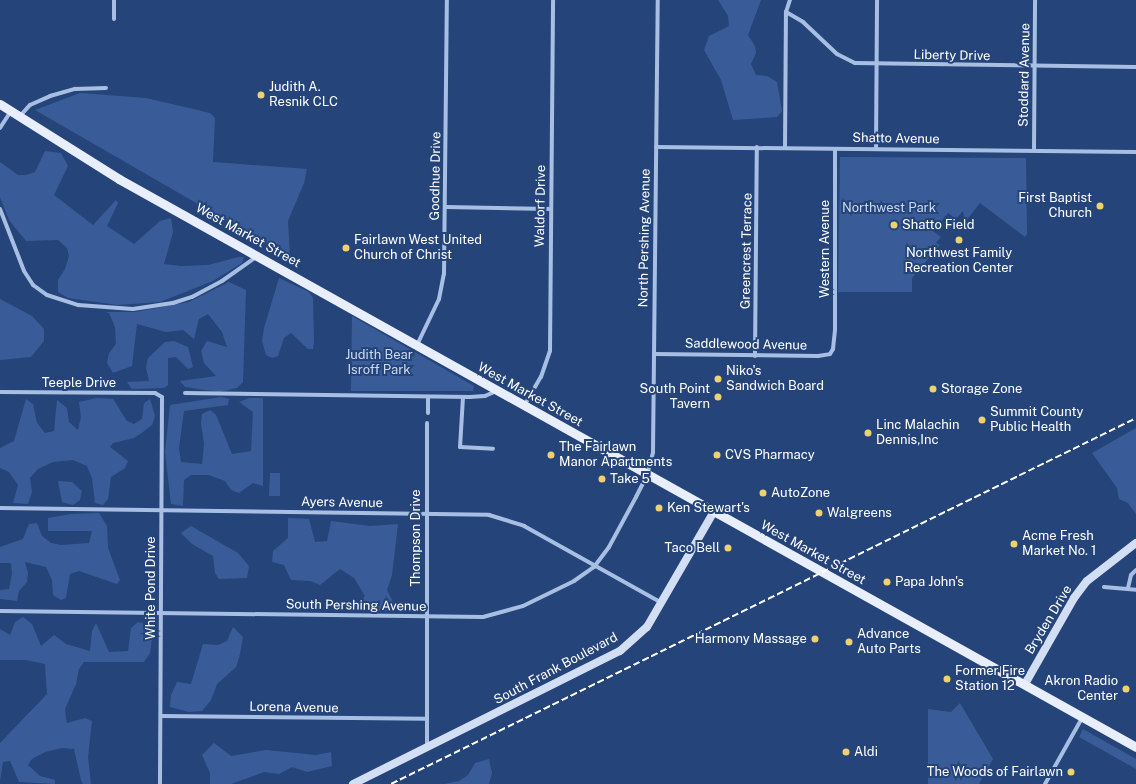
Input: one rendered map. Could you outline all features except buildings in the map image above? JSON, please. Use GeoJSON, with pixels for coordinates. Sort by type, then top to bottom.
{"type":"FeatureCollection","features":[{"type":"Feature","properties":{"kind":"main road","name":"West Market Street"},"geometry":{"type":"LineString","coordinates":[[0,104],[119,179],[713,513],[1026,684],[1082,718],[1136,747]]}},
{"type":"Feature","properties":{"kind":"street"},"geometry":{"type":"LineString","coordinates":[[114,0],[114,19]]}},
{"type":"Feature","properties":{"kind":"street","name":"Goodhue Drive"},"geometry":{"type":"LineString","coordinates":[[416,346],[442,290],[446,207],[447,0]]}},
{"type":"Feature","properties":{"kind":"street","name":"Waldorf Drive"},"geometry":{"type":"LineString","coordinates":[[524,406],[543,372],[550,351],[553,0]]}},
{"type":"Feature","properties":{"kind":"street","name":"North Pershing Avenue"},"geometry":{"type":"LineString","coordinates":[[647,475],[653,452],[658,0]]}},
{"type":"Feature","properties":{"kind":"street"},"geometry":{"type":"LineString","coordinates":[[785,148],[786,12],[790,0]]}},
{"type":"Feature","properties":{"kind":"street"},"geometry":{"type":"LineString","coordinates":[[876,149],[877,0]]}},
{"type":"Feature","properties":{"kind":"street","name":"Stoddard Avenue"},"geometry":{"type":"LineString","coordinates":[[1034,150],[1035,0]]}},
{"type":"Feature","properties":{"kind":"street","name":"Liberty Drive"},"geometry":{"type":"LineString","coordinates":[[786,12],[803,22],[845,60],[855,63],[876,65],[1136,68]]}},
{"type":"Feature","properties":{"kind":"street"},"geometry":{"type":"LineString","coordinates":[[19,116],[30,105],[50,96],[75,89],[106,88]]}},
{"type":"Feature","properties":{"kind":"street"},"geometry":{"type":"LineString","coordinates":[[0,128],[11,111]]}},
{"type":"Feature","properties":{"kind":"street","name":"Shatto Avenue"},"geometry":{"type":"LineString","coordinates":[[656,146],[1136,152]]}},
{"type":"Feature","properties":{"kind":"street","name":"Greencrest Terrace"},"geometry":{"type":"LineString","coordinates":[[755,356],[757,147]]}},
{"type":"Feature","properties":{"kind":"street","name":"Western Avenue"},"geometry":{"type":"LineString","coordinates":[[833,349],[835,148]]}},
{"type":"Feature","properties":{"kind":"street"},"geometry":{"type":"LineString","coordinates":[[446,207],[551,209]]}},
{"type":"Feature","properties":{"kind":"street"},"geometry":{"type":"LineString","coordinates":[[0,209],[24,271],[33,285],[47,295],[78,305],[133,309],[173,303],[192,297],[222,281],[257,256]]}},
{"type":"Feature","properties":{"kind":"street","name":"Saddlewood Avenue"},"geometry":{"type":"LineString","coordinates":[[654,354],[822,356],[830,354],[833,349]]}},
{"type":"Feature","properties":{"kind":"street"},"geometry":{"type":"LineString","coordinates":[[185,394],[463,397],[485,396],[496,390]]}},
{"type":"Feature","properties":{"kind":"street","name":"Teeple Drive"},"geometry":{"type":"LineString","coordinates":[[0,392],[159,394]]}},
{"type":"Feature","properties":{"kind":"street","name":"White Pond Drive"},"geometry":{"type":"LineString","coordinates":[[159,394],[162,399],[160,784]]}},
{"type":"Feature","properties":{"kind":"street"},"geometry":{"type":"LineString","coordinates":[[428,397],[428,413]]}},
{"type":"Feature","properties":{"kind":"street"},"geometry":{"type":"LineString","coordinates":[[463,397],[460,447],[494,449]]}},
{"type":"Feature","properties":{"kind":"street","name":"Thompson Drive"},"geometry":{"type":"LineString","coordinates":[[427,423],[427,748]]}},
{"type":"Feature","properties":{"kind":"street","name":"South Pershing Avenue"},"geometry":{"type":"LineString","coordinates":[[0,611],[426,617],[483,617],[508,612],[564,587],[594,567],[614,539],[647,475]]}},
{"type":"Feature","properties":{"kind":"street","name":"Ayers Avenue"},"geometry":{"type":"LineString","coordinates":[[0,508],[479,514],[504,518],[524,526],[594,567],[662,604]]}},
{"type":"Feature","properties":{"kind":"street","name":"South Frank Boulevard"},"geometry":{"type":"LineString","coordinates":[[353,784],[620,651],[647,627],[662,604],[713,513]]}},
{"type":"Feature","properties":{"kind":"street","name":"Bryden Drive"},"geometry":{"type":"LineString","coordinates":[[1026,684],[1074,598],[1087,581],[1136,543]]}},
{"type":"Feature","properties":{"kind":"street"},"geometry":{"type":"LineString","coordinates":[[1128,588],[1131,575],[1136,570]]}},
{"type":"Feature","properties":{"kind":"street"},"geometry":{"type":"LineString","coordinates":[[1104,587],[1128,588],[1136,590]]}},
{"type":"Feature","properties":{"kind":"street","name":"Lorena Avenue"},"geometry":{"type":"LineString","coordinates":[[161,716],[426,719]]}},
{"type":"Feature","properties":{"kind":"street"},"geometry":{"type":"LineString","coordinates":[[1045,784],[1082,718]]}},
{"type":"Feature","properties":{"kind":"green space"},"geometry":{"type":"Polygon","coordinates":[[[718,0],[761,0],[748,35],[755,46],[756,53],[751,64],[756,75],[767,76],[777,82],[782,111],[777,117],[733,120],[721,80],[704,50],[709,36],[729,26],[728,16],[718,0]]]}},
{"type":"Feature","properties":{"kind":"green space"},"geometry":{"type":"Polygon","coordinates":[[[80,93],[146,98],[210,113],[215,118],[213,162],[307,169],[304,183],[288,221],[290,257],[35,110],[80,93]]]}},
{"type":"Feature","properties":{"kind":"green space"},"geometry":{"type":"Polygon","coordinates":[[[45,151],[61,153],[68,166],[54,195],[93,225],[116,200],[118,203],[107,226],[134,244],[160,221],[171,218],[173,232],[164,264],[181,266],[208,265],[244,257],[242,263],[213,281],[160,302],[118,305],[68,298],[58,292],[58,280],[65,269],[69,256],[67,248],[58,240],[26,241],[9,220],[0,197],[0,162],[18,175],[26,175],[35,172],[45,151]]]}},
{"type":"Feature","properties":{"kind":"green space","name":"Northwest Park"},"geometry":{"type":"Polygon","coordinates":[[[840,157],[1026,158],[1027,234],[1025,237],[980,203],[965,222],[963,211],[956,219],[948,213],[933,231],[941,237],[936,243],[940,245],[912,278],[912,292],[838,292],[840,157]]]}},
{"type":"Feature","properties":{"kind":"green space"},"geometry":{"type":"Polygon","coordinates":[[[279,278],[309,292],[313,298],[314,341],[313,349],[308,349],[291,333],[284,338],[278,356],[272,358],[266,355],[262,341],[264,328],[279,278]]]}},
{"type":"Feature","properties":{"kind":"green space"},"geometry":{"type":"Polygon","coordinates":[[[229,282],[246,290],[243,382],[237,388],[219,392],[185,387],[180,381],[216,376],[204,363],[201,351],[207,341],[227,347],[222,332],[208,314],[199,319],[194,339],[183,330],[166,332],[137,324],[132,366],[113,373],[107,363],[109,353],[116,344],[115,327],[109,313],[105,312],[135,312],[189,302],[229,282]]]}},
{"type":"Feature","properties":{"kind":"green space"},"geometry":{"type":"Polygon","coordinates":[[[0,299],[32,316],[44,329],[44,341],[31,357],[0,360],[0,299]]]}},
{"type":"Feature","properties":{"kind":"green space","name":"Judith Bear Isroff Park"},"geometry":{"type":"Polygon","coordinates":[[[352,316],[474,386],[473,391],[351,391],[352,316]]]}},
{"type":"Feature","properties":{"kind":"green space"},"geometry":{"type":"Polygon","coordinates":[[[174,341],[188,347],[193,367],[188,369],[176,357],[168,358],[168,385],[164,388],[132,389],[127,382],[149,381],[146,368],[148,358],[165,342],[174,341]]]}},
{"type":"Feature","properties":{"kind":"green space"},"geometry":{"type":"Polygon","coordinates":[[[221,397],[229,399],[228,405],[184,411],[179,448],[181,462],[202,464],[204,444],[201,423],[202,414],[210,410],[216,415],[232,454],[251,451],[253,412],[239,402],[249,398],[263,398],[263,486],[253,483],[239,493],[231,490],[225,481],[209,475],[191,475],[184,480],[183,506],[171,504],[165,452],[170,405],[221,397]]]}},
{"type":"Feature","properties":{"kind":"green space"},"geometry":{"type":"Polygon","coordinates":[[[97,398],[113,399],[127,421],[134,424],[142,419],[144,403],[150,399],[155,416],[152,425],[143,432],[134,438],[113,443],[110,447],[128,461],[125,468],[111,477],[108,499],[103,505],[95,503],[92,478],[87,466],[73,460],[53,462],[38,469],[30,478],[32,492],[28,504],[13,503],[18,485],[9,472],[0,468],[0,448],[14,441],[26,399],[33,404],[37,423],[45,433],[54,431],[57,400],[67,408],[69,422],[78,430],[81,417],[79,402],[97,398]]]}},
{"type":"Feature","properties":{"kind":"green space"},"geometry":{"type":"Polygon","coordinates":[[[1136,428],[1136,514],[1128,503],[1119,499],[1117,488],[1092,453],[1136,428]]]}},
{"type":"Feature","properties":{"kind":"green space"},"geometry":{"type":"Polygon","coordinates":[[[270,473],[280,473],[280,496],[269,496],[270,473]]]}},
{"type":"Feature","properties":{"kind":"green space"},"geometry":{"type":"Polygon","coordinates":[[[58,481],[72,482],[82,491],[80,500],[73,505],[62,502],[58,481]]]}},
{"type":"Feature","properties":{"kind":"green space"},"geometry":{"type":"Polygon","coordinates":[[[99,513],[107,526],[108,548],[120,580],[117,584],[79,571],[70,574],[66,598],[61,600],[53,595],[52,580],[46,567],[25,562],[28,573],[27,582],[19,591],[17,601],[0,599],[0,590],[9,589],[12,574],[11,563],[0,563],[0,547],[23,539],[29,524],[37,523],[42,536],[51,543],[61,545],[89,543],[92,531],[48,531],[48,518],[71,514],[99,513]]]}},
{"type":"Feature","properties":{"kind":"green space"},"geometry":{"type":"Polygon","coordinates":[[[288,518],[309,519],[315,542],[327,541],[331,521],[370,526],[398,524],[392,575],[387,590],[397,610],[382,612],[357,604],[365,596],[354,578],[340,569],[320,585],[310,581],[291,580],[284,565],[272,562],[273,551],[288,538],[288,518]]]}},
{"type":"Feature","properties":{"kind":"green space"},"geometry":{"type":"Polygon","coordinates":[[[191,526],[238,553],[249,566],[247,578],[219,579],[215,573],[213,556],[192,544],[181,533],[191,526]]]}},
{"type":"Feature","properties":{"kind":"green space"},"geometry":{"type":"Polygon","coordinates":[[[23,617],[32,624],[41,646],[54,635],[66,644],[90,651],[92,631],[96,623],[109,652],[128,651],[131,628],[138,622],[154,626],[150,653],[144,662],[84,662],[79,669],[76,684],[65,709],[67,723],[85,718],[92,721],[88,757],[91,784],[83,784],[81,780],[74,749],[62,748],[45,752],[32,759],[28,765],[40,776],[55,780],[55,784],[19,782],[10,761],[3,762],[0,781],[0,743],[47,694],[45,664],[26,660],[0,660],[0,629],[10,635],[15,622],[23,617]]]}},
{"type":"Feature","properties":{"kind":"green space"},"geometry":{"type":"Polygon","coordinates":[[[233,627],[243,637],[240,654],[236,667],[217,684],[211,700],[202,711],[189,712],[170,707],[171,695],[177,682],[191,684],[203,644],[218,645],[227,641],[233,627]]]}},
{"type":"Feature","properties":{"kind":"green space"},"geometry":{"type":"Polygon","coordinates":[[[960,703],[993,759],[979,784],[928,784],[928,709],[951,712],[960,703]]]}},
{"type":"Feature","properties":{"kind":"green space"},"geometry":{"type":"Polygon","coordinates":[[[1083,729],[1136,759],[1136,769],[1079,737],[1083,729]]]}},
{"type":"Feature","properties":{"kind":"green space"},"geometry":{"type":"Polygon","coordinates":[[[214,743],[231,756],[266,750],[316,755],[331,752],[332,766],[307,772],[292,767],[279,774],[264,772],[231,784],[210,784],[210,773],[202,755],[214,743]]]}},
{"type":"Feature","properties":{"kind":"green space"},"geometry":{"type":"Polygon","coordinates":[[[489,759],[492,773],[489,784],[444,784],[459,781],[468,775],[475,763],[489,759]]]}},
{"type":"Feature","properties":{"kind":"railway"},"geometry":{"type":"LineString","coordinates":[[391,784],[1136,418]]}},
{"type":"Feature","properties":{"kind":"place","name":"Judith A. Resnik CLC"},"geometry":{"type":"Point","coordinates":[261,95]}},
{"type":"Feature","properties":{"kind":"place","name":"First Baptist Church"},"geometry":{"type":"Point","coordinates":[1100,206]}},
{"type":"Feature","properties":{"kind":"place","name":"Shatto Field"},"geometry":{"type":"Point","coordinates":[894,225]}},
{"type":"Feature","properties":{"kind":"place","name":"Northwest Family Recreation Center"},"geometry":{"type":"Point","coordinates":[959,240]}},
{"type":"Feature","properties":{"kind":"place","name":"Fairlawn West United Church of Christ"},"geometry":{"type":"Point","coordinates":[346,248]}},
{"type":"Feature","properties":{"kind":"place","name":"Niko's Sandwich Board"},"geometry":{"type":"Point","coordinates":[718,379]}},
{"type":"Feature","properties":{"kind":"place","name":"Storage Zone"},"geometry":{"type":"Point","coordinates":[933,389]}},
{"type":"Feature","properties":{"kind":"place","name":"South Point Tavern"},"geometry":{"type":"Point","coordinates":[718,397]}},
{"type":"Feature","properties":{"kind":"place","name":"Summit County Public Health"},"geometry":{"type":"Point","coordinates":[982,420]}},
{"type":"Feature","properties":{"kind":"place","name":"Linc Malachin Dennis,Inc"},"geometry":{"type":"Point","coordinates":[868,433]}},
{"type":"Feature","properties":{"kind":"place","name":"The Fairlawn Manor Apartments"},"geometry":{"type":"Point","coordinates":[551,455]}},
{"type":"Feature","properties":{"kind":"place","name":"CVS Pharmacy"},"geometry":{"type":"Point","coordinates":[717,455]}},
{"type":"Feature","properties":{"kind":"place","name":"Take 5"},"geometry":{"type":"Point","coordinates":[602,479]}},
{"type":"Feature","properties":{"kind":"place","name":"AutoZone"},"geometry":{"type":"Point","coordinates":[763,493]}},
{"type":"Feature","properties":{"kind":"place","name":"Ken Stewart's"},"geometry":{"type":"Point","coordinates":[659,508]}},
{"type":"Feature","properties":{"kind":"place","name":"Walgreens"},"geometry":{"type":"Point","coordinates":[819,513]}},
{"type":"Feature","properties":{"kind":"place","name":"Acme Fresh Market No. 1"},"geometry":{"type":"Point","coordinates":[1014,544]}},
{"type":"Feature","properties":{"kind":"place","name":"Taco Bell"},"geometry":{"type":"Point","coordinates":[728,548]}},
{"type":"Feature","properties":{"kind":"place","name":"Papa John's"},"geometry":{"type":"Point","coordinates":[887,582]}},
{"type":"Feature","properties":{"kind":"place","name":"Harmony Massage"},"geometry":{"type":"Point","coordinates":[815,639]}},
{"type":"Feature","properties":{"kind":"place","name":"Advance Auto Parts"},"geometry":{"type":"Point","coordinates":[849,642]}},
{"type":"Feature","properties":{"kind":"place","name":"Former Fire Station 12"},"geometry":{"type":"Point","coordinates":[947,679]}},
{"type":"Feature","properties":{"kind":"place","name":"Akron Radio Center"},"geometry":{"type":"Point","coordinates":[1126,689]}},
{"type":"Feature","properties":{"kind":"place","name":"Aldi"},"geometry":{"type":"Point","coordinates":[846,752]}},
{"type":"Feature","properties":{"kind":"place","name":"The Woods of Fairlawn"},"geometry":{"type":"Point","coordinates":[1071,772]}}]}
